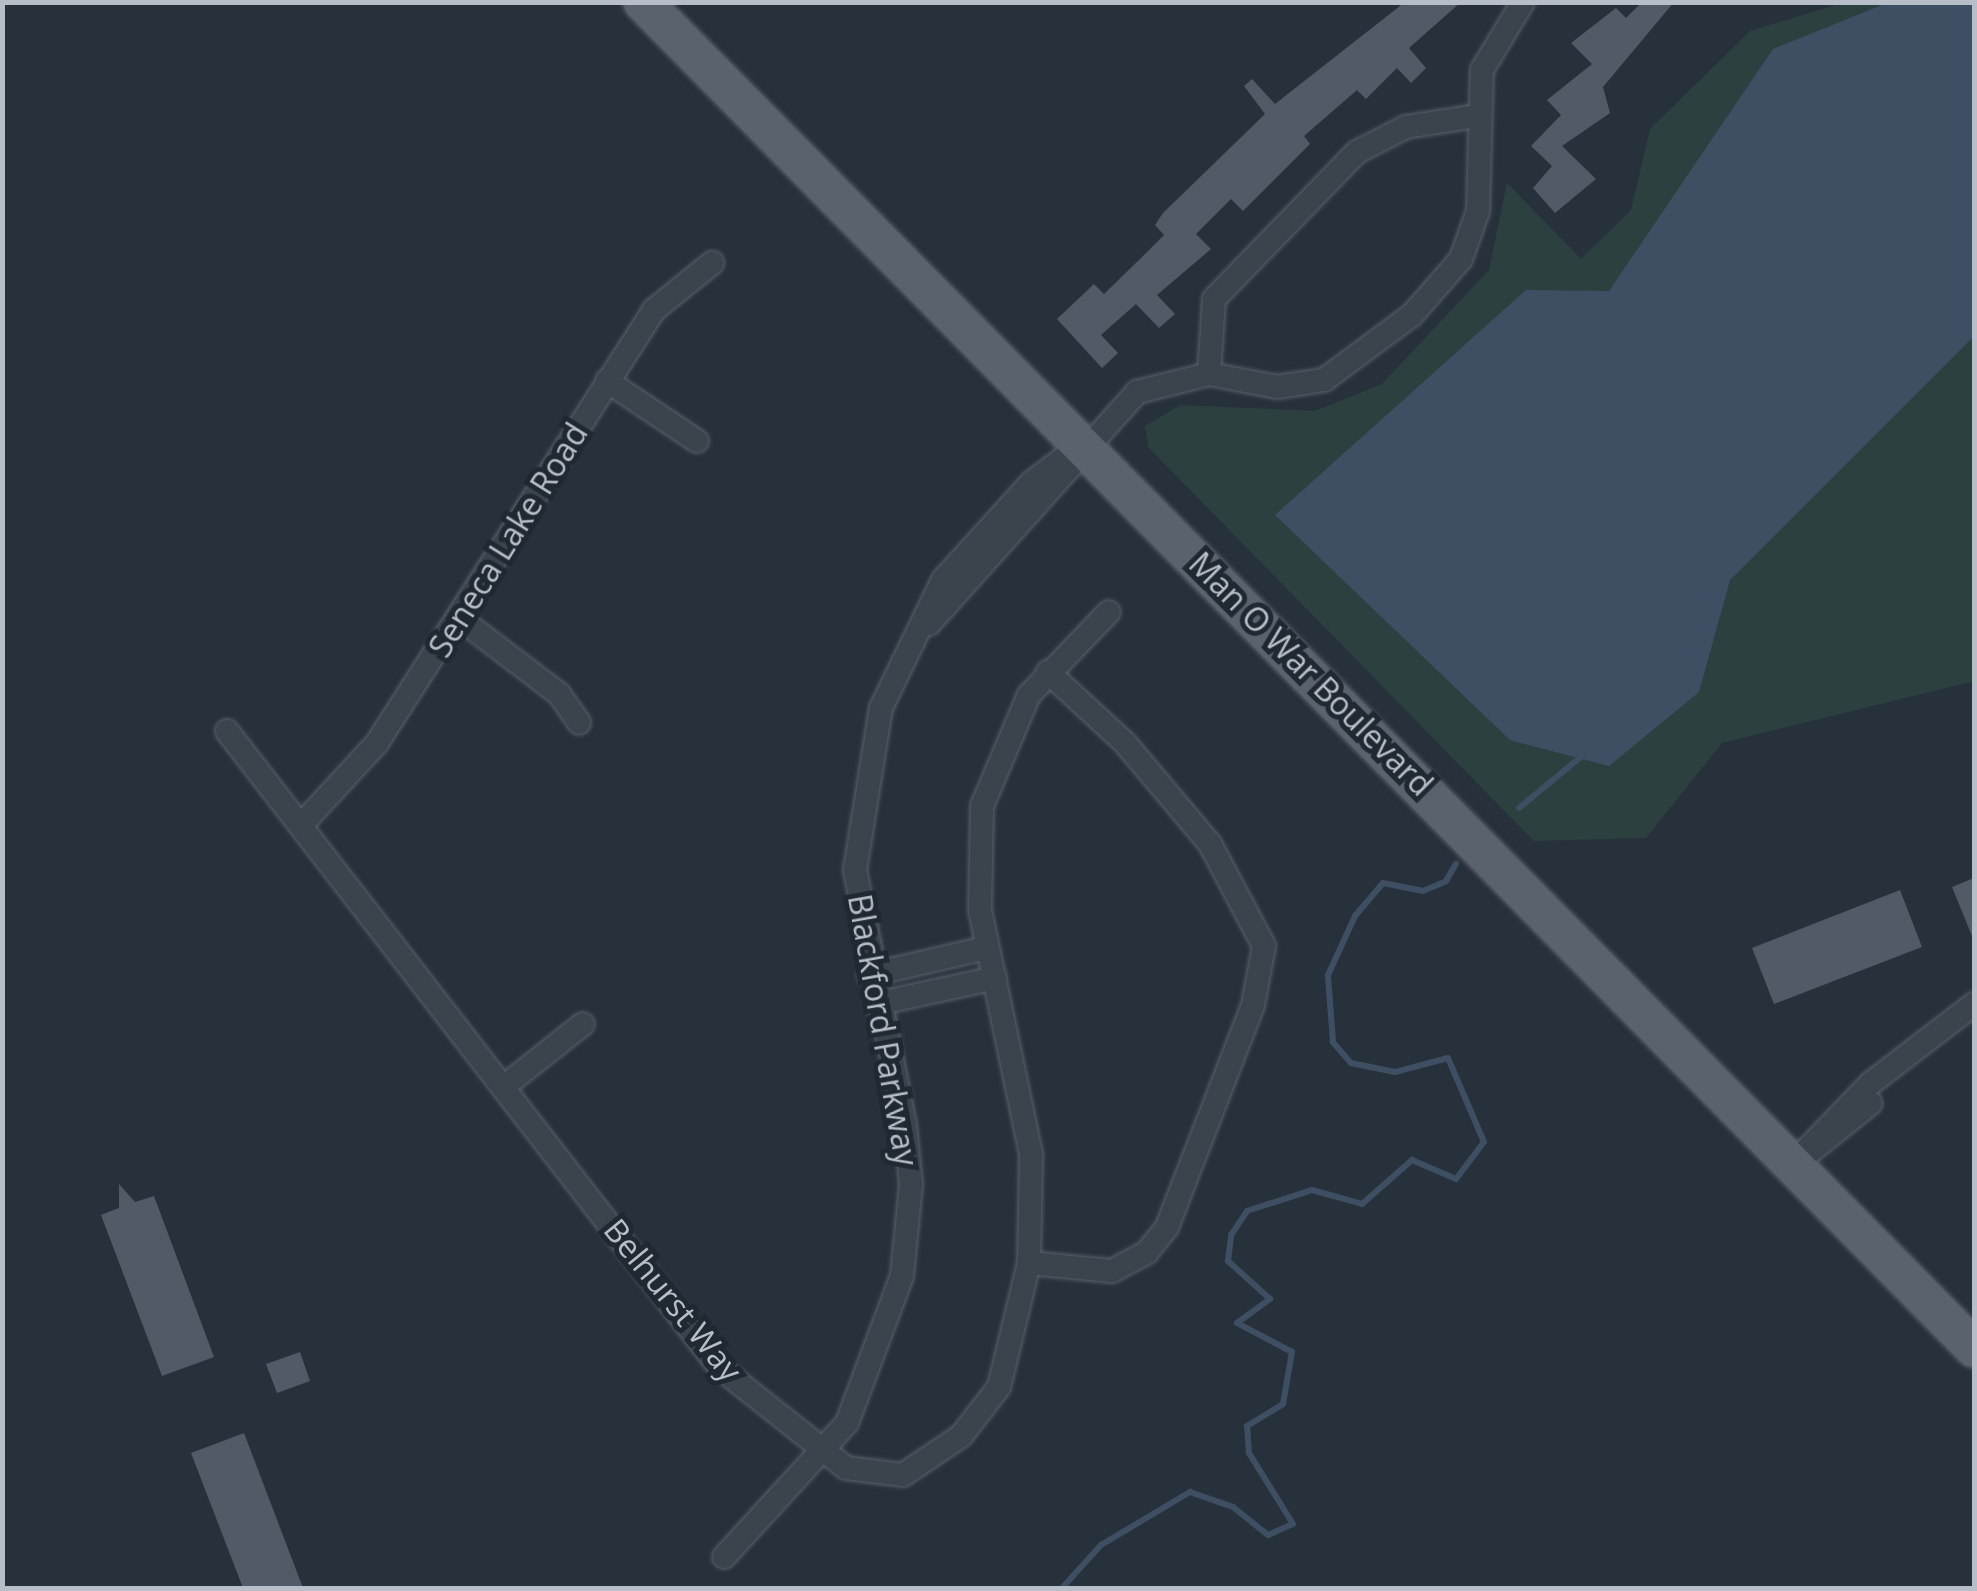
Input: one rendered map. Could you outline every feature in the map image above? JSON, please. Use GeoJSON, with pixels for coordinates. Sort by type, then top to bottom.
{"type":"FeatureCollection","features":[{"type":"Feature","properties":{"kind":"main road","name":"Man O War Boulevard"},"geometry":{"type":"LineString","coordinates":[[644,2],[1974,1348]]}},
{"type":"Feature","properties":{"kind":"street","name":"Blackford Parkway"},"geometry":{"type":"LineString","coordinates":[[724,1557],[825,1455],[892,1316],[908,1234],[905,1125],[868,975],[855,870],[861,788],[881,708],[918,635],[1050,498],[1081,445],[1137,392],[1209,374],[1277,387],[1324,380],[1412,315],[1461,259],[1478,211],[1477,116],[1482,70],[1522,2]]}},
{"type":"Feature","properties":{"kind":"street"},"geometry":{"type":"LineString","coordinates":[[1209,374],[1214,298],[1357,152],[1406,128],[1477,116]]}},
{"type":"Feature","properties":{"kind":"street","name":"Seneca Lake Road"},"geometry":{"type":"LineString","coordinates":[[304,821],[377,743],[654,310],[712,263]]}},
{"type":"Feature","properties":{"kind":"street"},"geometry":{"type":"LineString","coordinates":[[607,382],[698,441]]}},
{"type":"Feature","properties":{"kind":"street","name":"Belhurst Way"},"geometry":{"type":"LineString","coordinates":[[228,731],[304,821],[720,1368],[825,1455],[876,1476],[904,1475],[962,1436],[999,1387],[1029,1263],[1032,1154],[986,948],[977,874],[982,806],[1003,739],[1048,672],[1109,612]]}},
{"type":"Feature","properties":{"kind":"street"},"geometry":{"type":"LineString","coordinates":[[459,618],[558,694],[578,723]]}},
{"type":"Feature","properties":{"kind":"street"},"geometry":{"type":"LineString","coordinates":[[1029,1263],[1112,1271],[1147,1252],[1167,1227],[1253,1005],[1264,946],[1210,844],[1125,743],[1048,672]]}},
{"type":"Feature","properties":{"kind":"street"},"geometry":{"type":"LineString","coordinates":[[868,975],[986,948]]}},
{"type":"Feature","properties":{"kind":"street"},"geometry":{"type":"LineString","coordinates":[[876,1004],[994,978]]}},
{"type":"Feature","properties":{"kind":"street"},"geometry":{"type":"LineString","coordinates":[[1792,1165],[1814,1134],[1974,1004]]}},
{"type":"Feature","properties":{"kind":"street"},"geometry":{"type":"LineString","coordinates":[[506,1085],[582,1024]]}},
{"type":"Feature","properties":{"kind":"green space"},"geometry":{"type":"Polygon","coordinates":[[[1842,3],[1974,3],[1974,681],[1722,743],[1646,838],[1534,841],[1148,447],[1145,426],[1181,405],[1315,411],[1382,384],[1489,270],[1507,183],[1581,259],[1631,210],[1650,129],[1750,31],[1842,3]]]}},
{"type":"Feature","properties":{"kind":"water"},"geometry":{"type":"Polygon","coordinates":[[[1887,3],[1974,3],[1974,336],[1730,580],[1699,692],[1609,766],[1510,740],[1275,515],[1526,290],[1609,291],[1773,49],[1887,3]]]}},
{"type":"Feature","properties":{"kind":"building"},"geometry":{"type":"Polygon","coordinates":[[[1405,2],[1461,2],[1409,48],[1426,68],[1411,83],[1397,68],[1366,99],[1357,90],[1304,136],[1310,144],[1243,211],[1231,199],[1196,234],[1211,249],[1157,295],[1175,314],[1159,328],[1136,304],[1101,335],[1118,353],[1102,368],[1057,319],[1094,284],[1104,294],[1141,258],[1164,235],[1155,225],[1163,213],[1265,114],[1244,86],[1252,79],[1275,104],[1405,2]]]}},
{"type":"Feature","properties":{"kind":"building"},"geometry":{"type":"Polygon","coordinates":[[[1642,2],[1674,2],[1603,87],[1610,113],[1562,146],[1596,179],[1555,213],[1533,188],[1552,166],[1531,146],[1561,115],[1547,100],[1592,64],[1571,43],[1616,8],[1626,18],[1642,2]]]}},
{"type":"Feature","properties":{"kind":"building"},"geometry":{"type":"Polygon","coordinates":[[[1974,878],[1974,941],[1952,887],[1974,878]]]}},
{"type":"Feature","properties":{"kind":"building"},"geometry":{"type":"Polygon","coordinates":[[[1900,890],[1922,947],[1774,1004],[1752,948],[1900,890]]]}},
{"type":"Feature","properties":{"kind":"building"},"geometry":{"type":"Polygon","coordinates":[[[119,1184],[135,1202],[154,1196],[214,1357],[162,1376],[101,1215],[119,1208],[119,1184]]]}},
{"type":"Feature","properties":{"kind":"building"},"geometry":{"type":"Polygon","coordinates":[[[300,1352],[310,1381],[277,1393],[266,1364],[300,1352]]]}},
{"type":"Feature","properties":{"kind":"building"},"geometry":{"type":"Polygon","coordinates":[[[244,1433],[303,1588],[243,1588],[191,1453],[244,1433]]]}},
{"type":"Feature","properties":{"kind":"waterway"},"geometry":{"type":"LineString","coordinates":[[1519,808],[1583,755]]}},
{"type":"Feature","properties":{"kind":"waterway"},"geometry":{"type":"LineString","coordinates":[[1062,1588],[1101,1545],[1190,1492],[1233,1507],[1268,1535],[1293,1524],[1249,1453],[1247,1426],[1283,1404],[1292,1352],[1237,1323],[1270,1299],[1228,1261],[1231,1235],[1247,1211],[1312,1190],[1362,1204],[1412,1160],[1456,1179],[1484,1142],[1448,1058],[1395,1072],[1351,1063],[1333,1042],[1328,975],[1355,916],[1383,883],[1423,891],[1446,881],[1456,864]]}}]}
